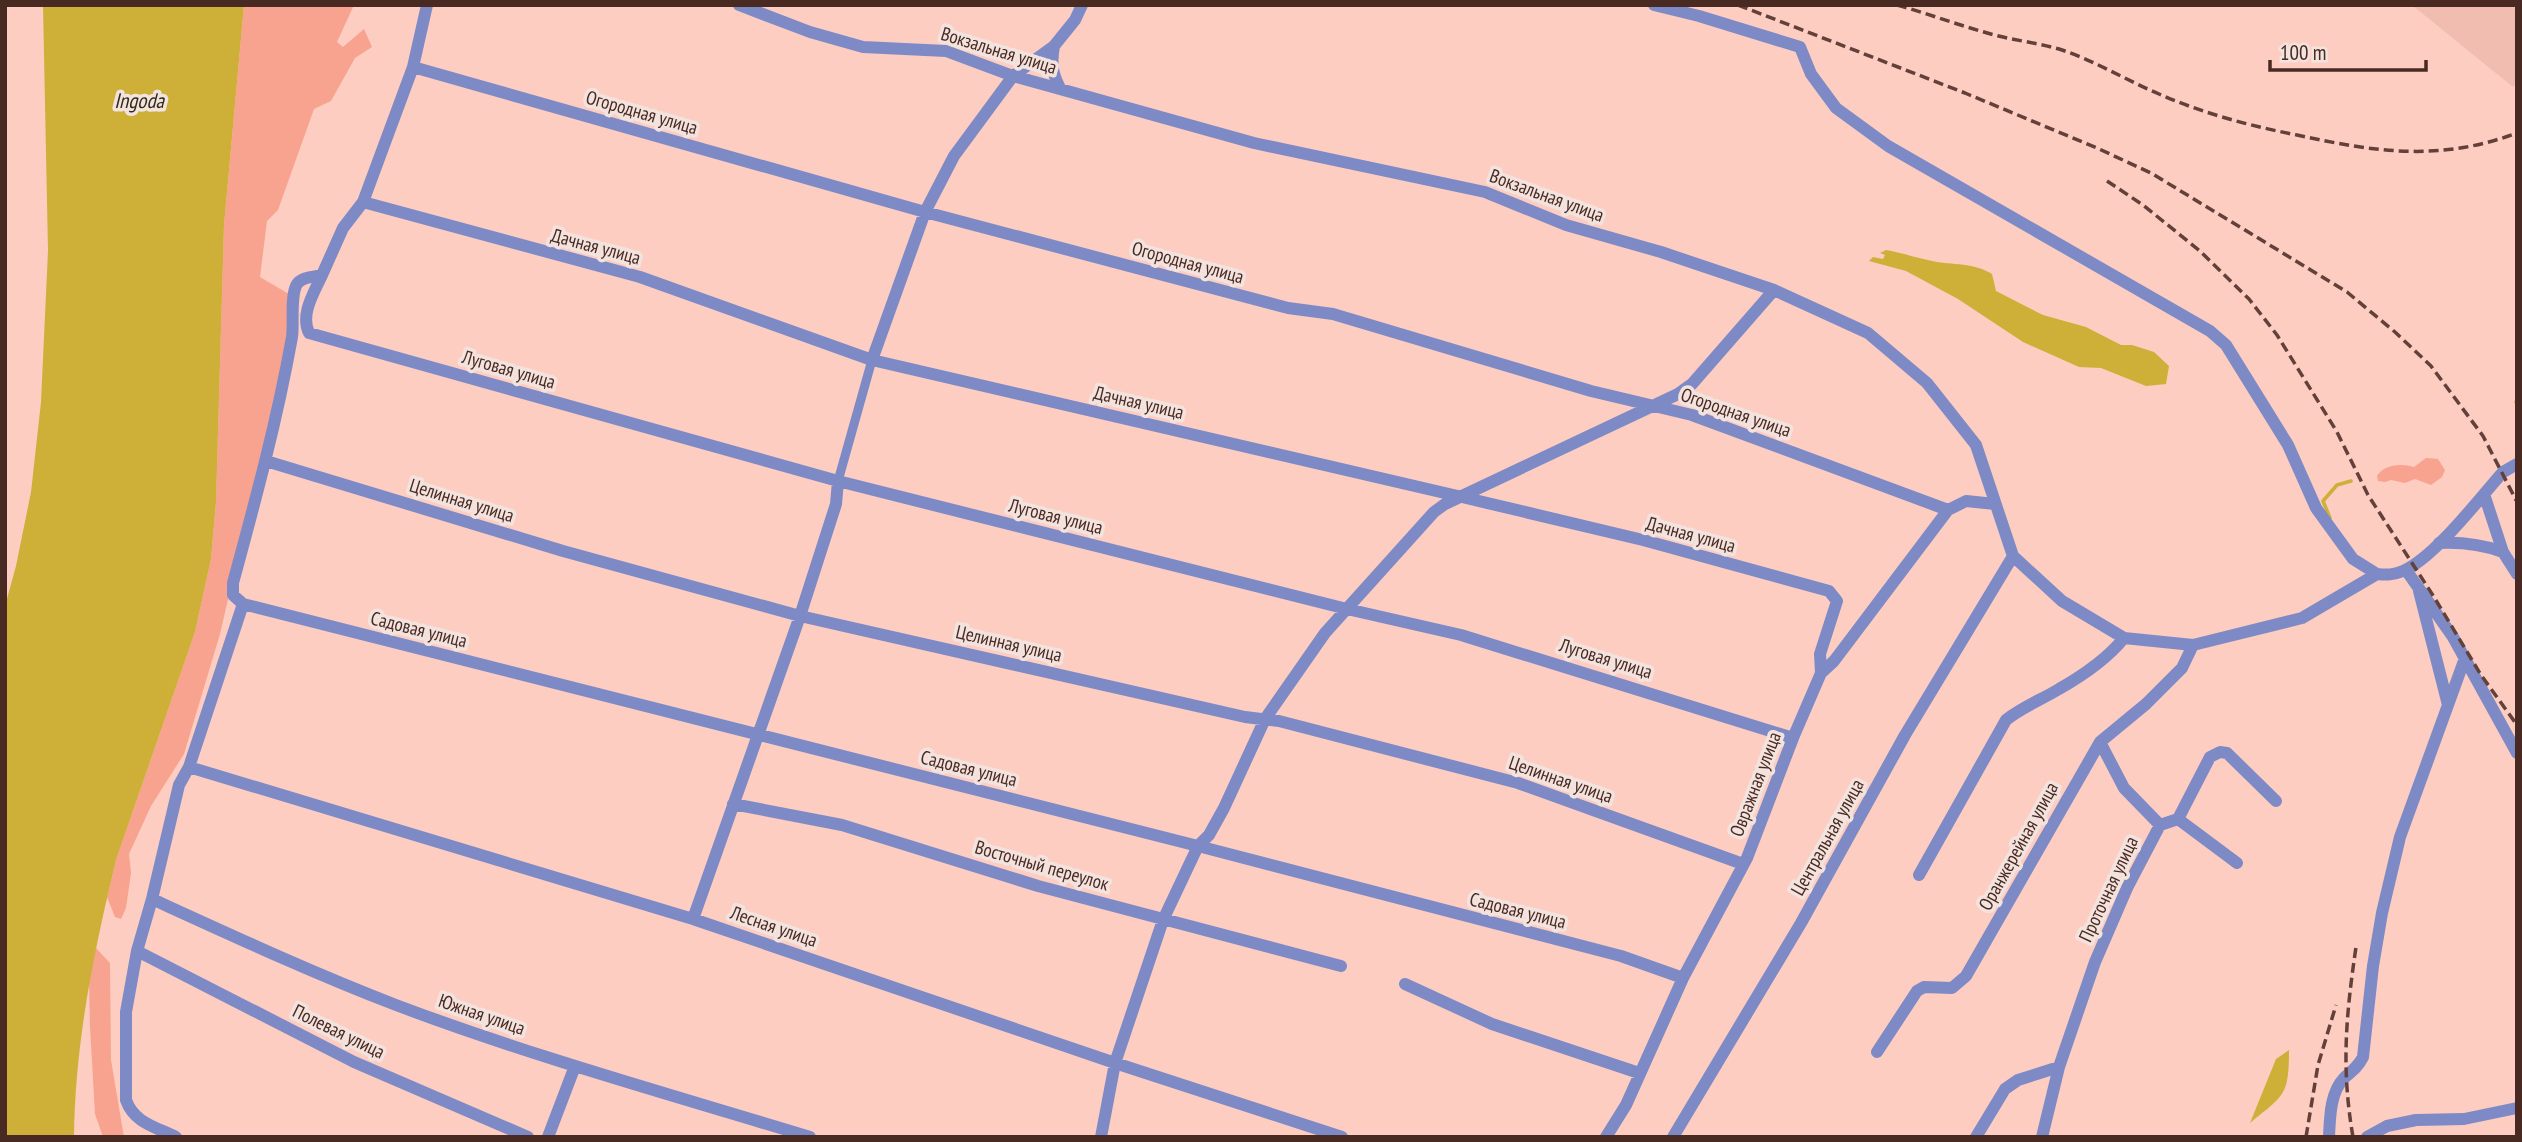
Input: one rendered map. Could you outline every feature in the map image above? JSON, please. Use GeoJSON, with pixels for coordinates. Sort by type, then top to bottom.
{"type":"FeatureCollection","features":[{"type":"Feature","properties":{"kind":"street"},"geometry":{"type":"LineString","coordinates":[[176,1137],[136,1118],[126,1100],[125,1012],[137,951],[179,785],[189,767],[243,604],[233,595],[233,583],[266,461],[292,334],[295,291],[298,282],[322,275],[343,229],[363,202],[413,67],[426,5]]}},
{"type":"Feature","properties":{"kind":"street","name":"Вокзальная улица"},"geometry":{"type":"LineString","coordinates":[[739,5],[810,32],[863,47],[946,51],[1013,76],[1254,143],[1485,192],[1566,225],[1661,252],[1774,290],[1868,333],[1927,383],[1976,444],[2013,556],[2062,601],[2124,638],[2193,645],[2302,618],[2377,574]]}},
{"type":"Feature","properties":{"kind":"street"},"geometry":{"type":"LineString","coordinates":[[692,919],[800,615],[836,504],[838,481],[872,360],[925,212],[954,156],[1013,76],[1054,46],[1075,20],[1082,5]]}},
{"type":"Feature","properties":{"kind":"street"},"geometry":{"type":"LineString","coordinates":[[1654,5],[1800,47],[1811,74],[1836,108],[1888,146],[2210,331],[2226,345],[2288,445],[2316,509],[2353,559],[2377,574],[2389,576],[2406,570],[2427,555],[2503,472],[2517,464]]}},
{"type":"Feature","properties":{"kind":"street"},"geometry":{"type":"LineString","coordinates":[[1054,46],[1051,63],[1060,89]]}},
{"type":"Feature","properties":{"kind":"street","name":"Огородная улица"},"geometry":{"type":"LineString","coordinates":[[413,67],[925,212],[1288,308],[1333,314],[1591,391],[1692,415],[1948,510]]}},
{"type":"Feature","properties":{"kind":"street","name":"Дачная улица"},"geometry":{"type":"LineString","coordinates":[[363,202],[640,277],[872,360],[1643,540],[1829,591],[1837,601],[1820,654],[1821,673]]}},
{"type":"Feature","properties":{"kind":"street","name":"Луговая улица"},"geometry":{"type":"LineString","coordinates":[[322,275],[306,313],[305,324],[309,333],[838,481],[1347,609],[1461,635],[1793,738]]}},
{"type":"Feature","properties":{"kind":"street"},"geometry":{"type":"LineString","coordinates":[[1101,1137],[1115,1063],[1163,920],[1198,846],[1209,835],[1219,817],[1265,719],[1325,633],[1434,512],[1445,504],[1678,394],[1692,384],[1774,290]]}},
{"type":"Feature","properties":{"kind":"street","name":"Целинная улица"},"geometry":{"type":"LineString","coordinates":[[266,461],[564,551],[800,615],[1279,721],[1518,783],[1743,864]]}},
{"type":"Feature","properties":{"kind":"street"},"geometry":{"type":"LineString","coordinates":[[2484,494],[2503,552],[2517,574]]}},
{"type":"Feature","properties":{"kind":"street"},"geometry":{"type":"LineString","coordinates":[[1948,510],[1966,500],[1995,504]]}},
{"type":"Feature","properties":{"kind":"street","name":"Овражная улица"},"geometry":{"type":"LineString","coordinates":[[1606,1137],[1626,1105],[1683,978],[1747,859],[1821,673],[1834,661],[1948,510]]}},
{"type":"Feature","properties":{"kind":"street"},"geometry":{"type":"LineString","coordinates":[[2439,543],[2468,542],[2503,552]]}},
{"type":"Feature","properties":{"kind":"street","name":"Центральная улица"},"geometry":{"type":"LineString","coordinates":[[1673,1137],[1801,923],[1905,734],[2013,556]]}},
{"type":"Feature","properties":{"kind":"street"},"geometry":{"type":"LineString","coordinates":[[2406,570],[2465,658],[2517,753]]}},
{"type":"Feature","properties":{"kind":"street"},"geometry":{"type":"LineString","coordinates":[[2418,591],[2448,705]]}},
{"type":"Feature","properties":{"kind":"street","name":"Садовая улица"},"geometry":{"type":"LineString","coordinates":[[243,604],[1198,846],[1621,956],[1683,978]]}},
{"type":"Feature","properties":{"kind":"street"},"geometry":{"type":"LineString","coordinates":[[1919,874],[2006,720],[2060,689],[2112,652],[2124,638]]}},
{"type":"Feature","properties":{"kind":"street","name":"Оранжерейная улица"},"geometry":{"type":"LineString","coordinates":[[1877,1052],[1917,991],[1924,987],[1952,989],[1966,976],[2062,804],[2100,742],[2147,704],[2182,668],[2193,645]]}},
{"type":"Feature","properties":{"kind":"street"},"geometry":{"type":"LineString","coordinates":[[2329,1137],[2333,1098],[2342,1080],[2357,1068],[2363,1058],[2373,966],[2400,837],[2465,658]]}},
{"type":"Feature","properties":{"kind":"street"},"geometry":{"type":"LineString","coordinates":[[2100,742],[2124,788],[2160,825]]}},
{"type":"Feature","properties":{"kind":"street"},"geometry":{"type":"LineString","coordinates":[[2237,863],[2178,819],[2210,757],[2220,752],[2227,753],[2276,801]]}},
{"type":"Feature","properties":{"kind":"street","name":"Лесная улица"},"geometry":{"type":"LineString","coordinates":[[189,767],[692,919],[1342,1137]]}},
{"type":"Feature","properties":{"kind":"street","name":"Восточный переулок"},"geometry":{"type":"LineString","coordinates":[[733,804],[842,825],[1038,886],[1341,966]]}},
{"type":"Feature","properties":{"kind":"street","name":"Проточная улица"},"geometry":{"type":"LineString","coordinates":[[2042,1137],[2059,1067],[2095,962],[2127,888],[2160,825],[2178,819]]}},
{"type":"Feature","properties":{"kind":"street","name":"Южная улица"},"geometry":{"type":"LineString","coordinates":[[152,899],[285,960],[397,1005],[575,1066],[810,1137]]}},
{"type":"Feature","properties":{"kind":"street","name":"Полевая улица"},"geometry":{"type":"LineString","coordinates":[[137,951],[354,1062],[528,1137]]}},
{"type":"Feature","properties":{"kind":"street"},"geometry":{"type":"LineString","coordinates":[[1405,984],[1492,1024],[1639,1073]]}},
{"type":"Feature","properties":{"kind":"street"},"geometry":{"type":"LineString","coordinates":[[548,1137],[575,1066]]}},
{"type":"Feature","properties":{"kind":"street"},"geometry":{"type":"LineString","coordinates":[[1976,1137],[2005,1089],[2018,1080],[2059,1067]]}},
{"type":"Feature","properties":{"kind":"street"},"geometry":{"type":"LineString","coordinates":[[2367,1137],[2387,1126],[2416,1120],[2464,1119],[2517,1108]]}},
{"type":"Feature","properties":{"kind":"shaded area"},"geometry":{"type":"Polygon","coordinates":[[[244,5],[354,5],[337,42],[343,47],[364,29],[372,47],[355,58],[331,101],[314,109],[278,210],[267,221],[260,277],[294,297],[291,325],[220,634],[184,754],[151,806],[129,854],[131,873],[126,908],[121,919],[115,917],[107,897],[116,860],[195,632],[211,559],[216,502],[224,225],[244,5]]]}},
{"type":"Feature","properties":{"kind":"shaded area"},"geometry":{"type":"Polygon","coordinates":[[[2412,5],[2517,5],[2517,83],[2513,87],[2412,5]]]}},
{"type":"Feature","properties":{"kind":"shaded area"},"geometry":{"type":"Polygon","coordinates":[[[2426,458],[2438,459],[2445,470],[2442,477],[2431,485],[2415,479],[2405,483],[2378,481],[2377,476],[2384,469],[2399,465],[2414,467],[2426,458]]]}},
{"type":"Feature","properties":{"kind":"shaded area"},"geometry":{"type":"Polygon","coordinates":[[[95,947],[110,963],[111,1060],[124,1137],[103,1137],[95,1114],[89,979],[95,947]]]}},
{"type":"Feature","properties":{"kind":"water","name":"Ingoda"},"geometry":{"type":"Polygon","coordinates":[[[43,5],[244,5],[224,225],[216,502],[211,559],[195,632],[116,860],[87,997],[78,1066],[74,1137],[5,1137],[5,606],[31,492],[41,402],[48,251],[43,5]]]}},
{"type":"Feature","properties":{"kind":"water"},"geometry":{"type":"Polygon","coordinates":[[[1886,250],[1985,270],[1992,274],[1996,291],[2043,315],[2086,327],[2121,345],[2132,345],[2154,352],[2169,366],[2166,384],[2146,386],[2101,368],[2079,367],[2023,342],[1958,299],[1906,271],[1869,261],[1873,257],[1883,259],[1885,255],[1880,253],[1886,250]]]}},
{"type":"Feature","properties":{"kind":"water"},"geometry":{"type":"Polygon","coordinates":[[[2289,1050],[2286,1086],[2277,1100],[2250,1123],[2276,1059],[2289,1050]]]}},
{"type":"Feature","properties":{"kind":"waterway"},"geometry":{"type":"LineString","coordinates":[[2330,518],[2323,501],[2337,485],[2351,481]]}},
{"type":"Feature","properties":{"kind":"railway"},"geometry":{"type":"LineString","coordinates":[[1738,5],[1965,93],[2151,173],[2347,292],[2431,366],[2483,436],[2517,502]]}},
{"type":"Feature","properties":{"kind":"railway"},"geometry":{"type":"LineString","coordinates":[[1897,5],[1993,35],[2062,50],[2192,107],[2279,131],[2353,146],[2407,151],[2461,148],[2517,133]]}},
{"type":"Feature","properties":{"kind":"railway"},"geometry":{"type":"LineString","coordinates":[[2107,181],[2143,205],[2200,251],[2249,299],[2277,335],[2337,432],[2368,495],[2481,675],[2517,725]]}},
{"type":"Feature","properties":{"kind":"railway"},"geometry":{"type":"LineString","coordinates":[[2353,1137],[2347,1088],[2346,1042],[2356,947]]}},
{"type":"Feature","properties":{"kind":"railway"},"geometry":{"type":"LineString","coordinates":[[2306,1137],[2318,1065],[2336,1005]]}}]}
